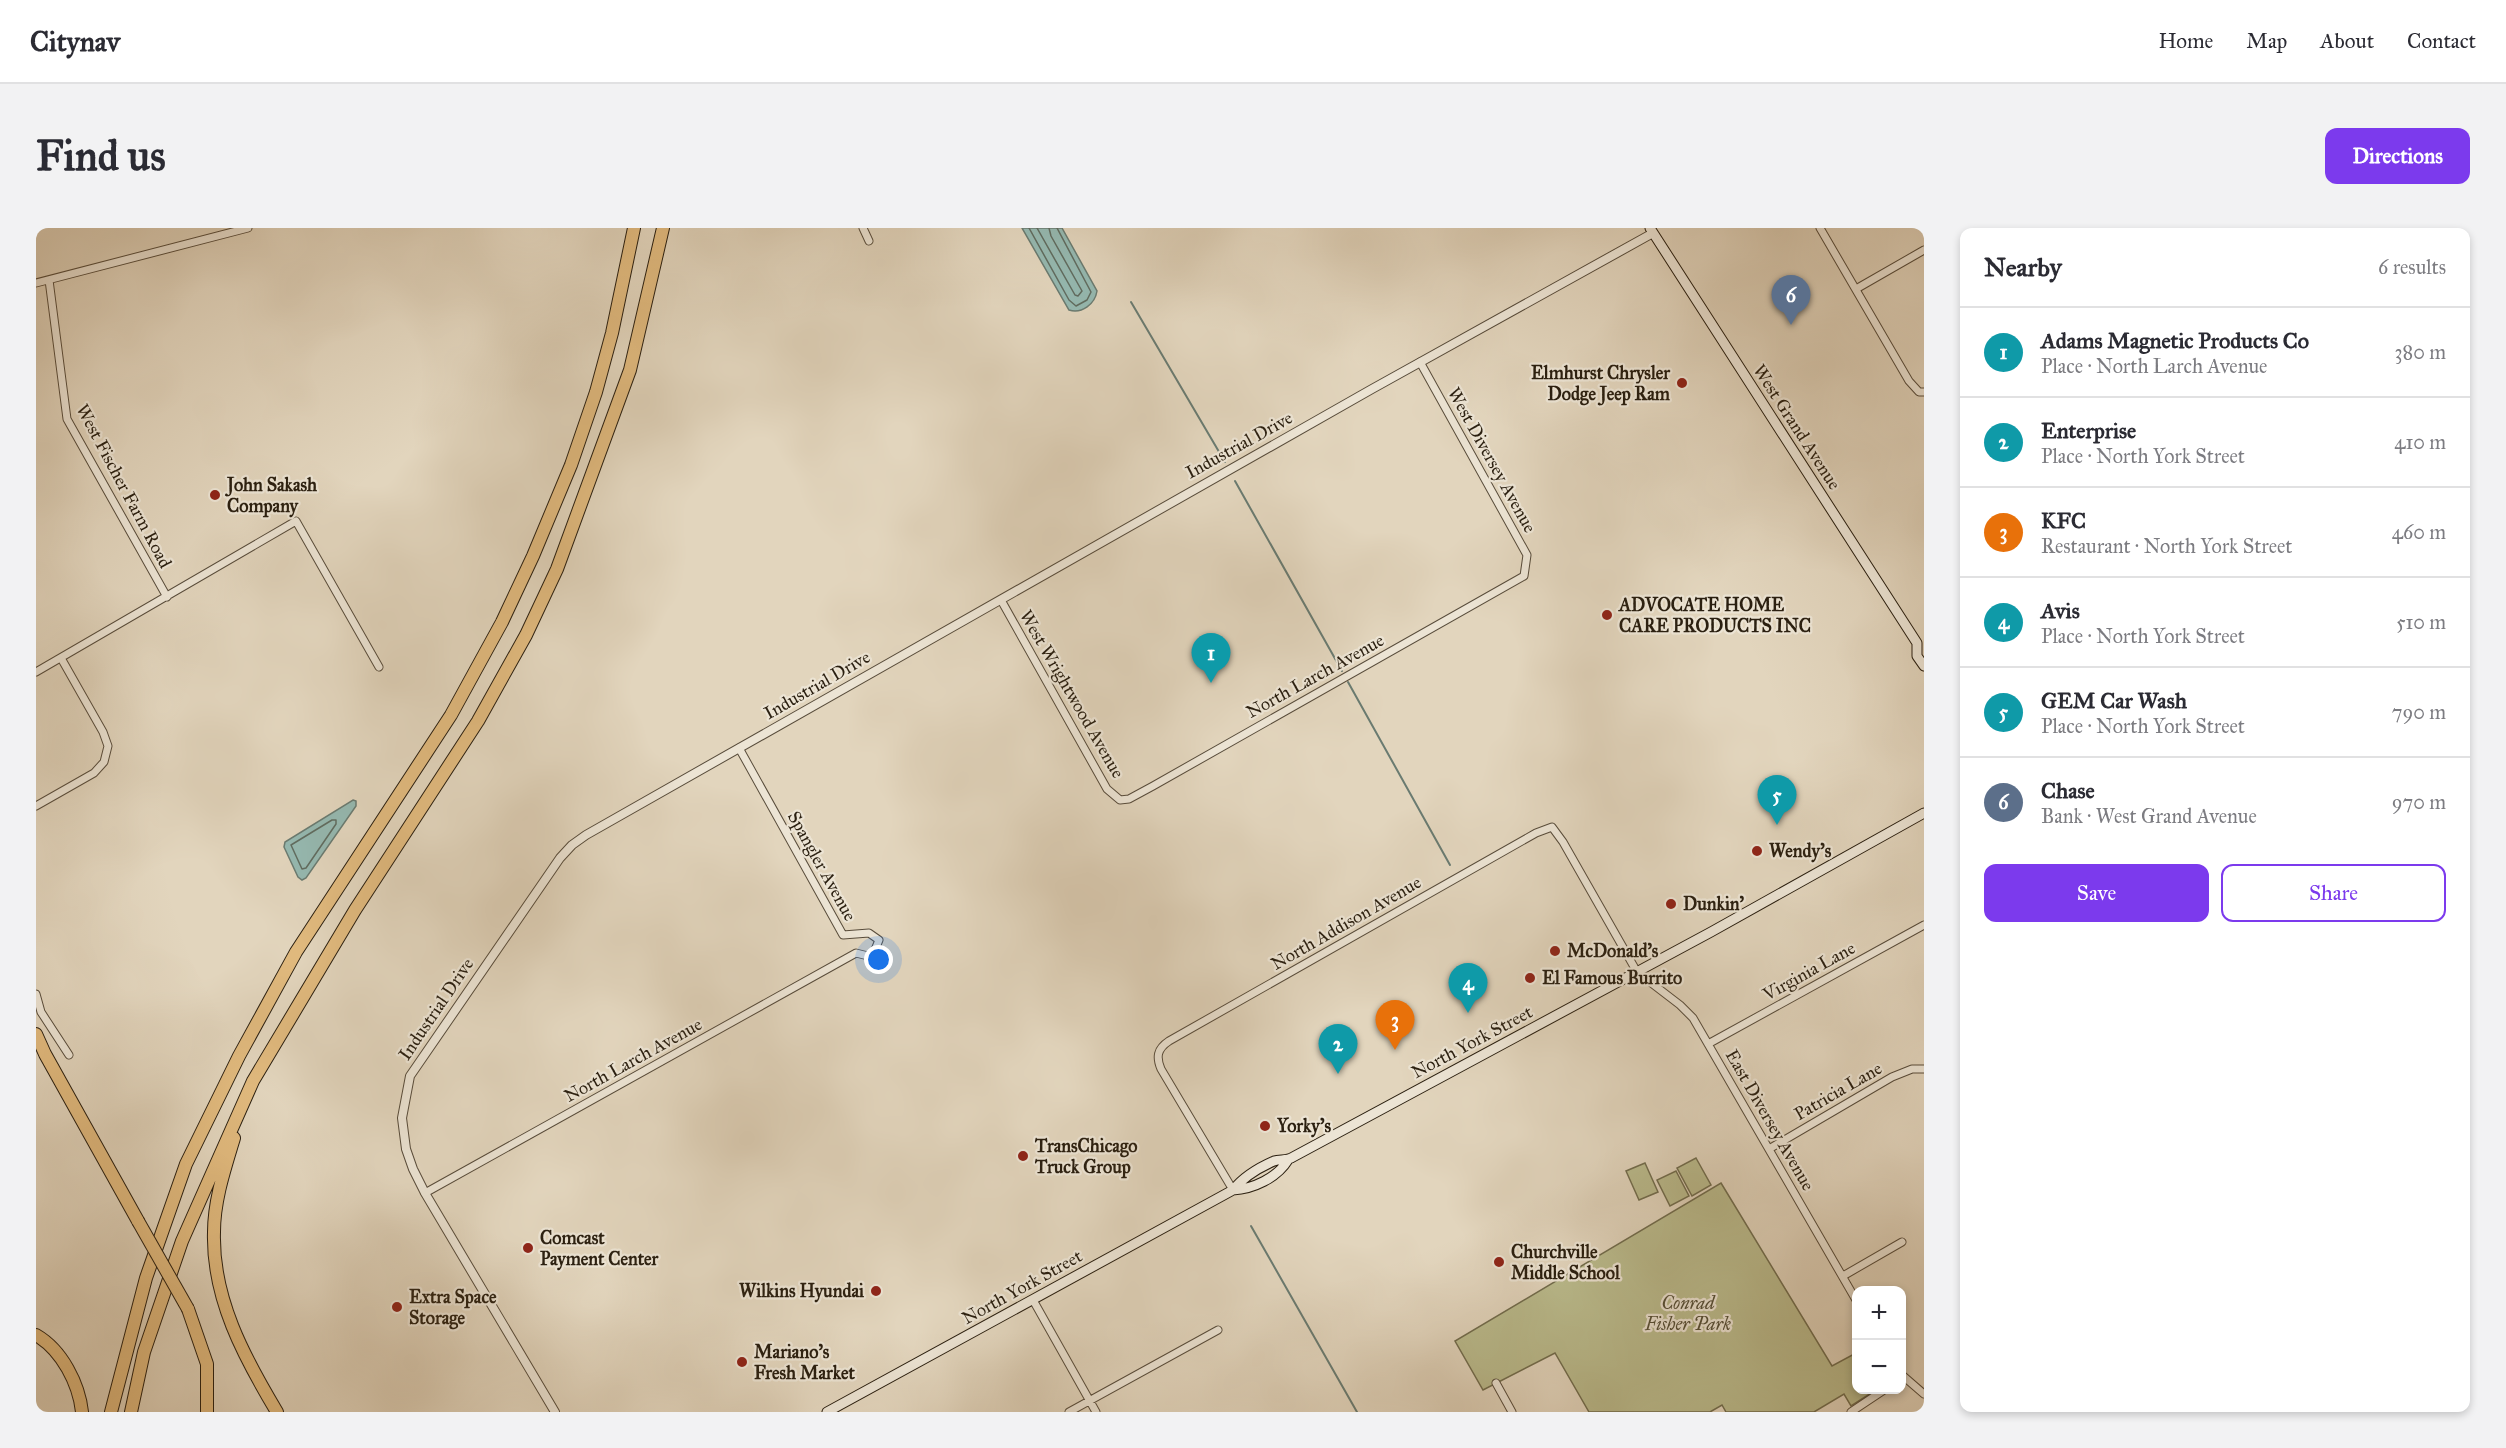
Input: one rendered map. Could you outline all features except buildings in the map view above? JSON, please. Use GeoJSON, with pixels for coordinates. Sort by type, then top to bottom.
{"type":"FeatureCollection","features":[{"type":"Feature","properties":{"kind":"highway"},"geometry":{"type":"LineString","coordinates":[[111,1412],[146,1278],[190,1154],[239,1056],[296,952],[451,715],[502,622],[532,556],[571,465],[596,392],[612,333],[634,228]]}},
{"type":"Feature","properties":{"kind":"highway"},"geometry":{"type":"LineString","coordinates":[[131,1412],[144,1352],[182,1241],[253,1081],[356,910],[478,721],[526,635],[557,569],[630,370],[663,228]]}},
{"type":"Feature","properties":{"kind":"highway"},"geometry":{"type":"LineString","coordinates":[[36,1034],[54,1072],[188,1309],[207,1364],[207,1412]]}},
{"type":"Feature","properties":{"kind":"highway"},"geometry":{"type":"LineString","coordinates":[[253,1081],[222,1179],[214,1232],[219,1283],[225,1308],[253,1372],[277,1412]]}},
{"type":"Feature","properties":{"kind":"highway"},"geometry":{"type":"LineString","coordinates":[[36,1335],[57,1354],[71,1375],[82,1412]]}},
{"type":"Feature","properties":{"kind":"main road","name":"West Grand Avenue"},"geometry":{"type":"LineString","coordinates":[[1655,230],[1920,645],[1917,656],[1924,666]]}},
{"type":"Feature","properties":{"kind":"main road","name":"North York Street"},"geometry":{"type":"LineString","coordinates":[[828,1412],[1233,1190],[1243,1177],[1276,1160],[1288,1160],[1638,972],[1924,813]]}},
{"type":"Feature","properties":{"kind":"street"},"geometry":{"type":"LineString","coordinates":[[36,283],[248,228]]}},
{"type":"Feature","properties":{"kind":"street"},"geometry":{"type":"LineString","coordinates":[[862,228],[869,242]]}},
{"type":"Feature","properties":{"kind":"street"},"geometry":{"type":"LineString","coordinates":[[1820,228],[1909,381],[1919,392],[1924,392]]}},
{"type":"Feature","properties":{"kind":"street","name":"Industrial Drive"},"geometry":{"type":"LineString","coordinates":[[555,1412],[424,1192],[406,1149],[402,1118],[410,1076],[556,862],[572,845],[586,835],[1655,230]]}},
{"type":"Feature","properties":{"kind":"street"},"geometry":{"type":"LineString","coordinates":[[1856,289],[1924,250]]}},
{"type":"Feature","properties":{"kind":"street","name":"West Fischer Farm Road"},"geometry":{"type":"LineString","coordinates":[[49,280],[67,419],[167,597]]}},
{"type":"Feature","properties":{"kind":"street","name":"West Diversey Avenue"},"geometry":{"type":"LineString","coordinates":[[1420,362],[1527,555],[1524,576]]}},
{"type":"Feature","properties":{"kind":"street"},"geometry":{"type":"LineString","coordinates":[[36,672],[296,521],[379,667]]}},
{"type":"Feature","properties":{"kind":"street","name":"North Larch Avenue"},"geometry":{"type":"LineString","coordinates":[[1120,800],[1129,799],[1524,576]]}},
{"type":"Feature","properties":{"kind":"street","name":"West Wrightwood Avenue"},"geometry":{"type":"LineString","coordinates":[[1001,600],[1107,789],[1120,800]]}},
{"type":"Feature","properties":{"kind":"street"},"geometry":{"type":"LineString","coordinates":[[36,807],[94,773],[104,762],[108,746],[103,732],[61,658]]}},
{"type":"Feature","properties":{"kind":"street","name":"Spangler Avenue"},"geometry":{"type":"LineString","coordinates":[[739,748],[843,935],[869,933],[879,940],[872,957],[856,953]]}},
{"type":"Feature","properties":{"kind":"street","name":"North Addison Avenue"},"geometry":{"type":"LineString","coordinates":[[1233,1190],[1161,1069],[1158,1051],[1164,1044],[1536,833],[1552,827],[1563,842],[1638,972]]}},
{"type":"Feature","properties":{"kind":"street","name":"Virginia Lane"},"geometry":{"type":"LineString","coordinates":[[1708,1044],[1924,925]]}},
{"type":"Feature","properties":{"kind":"street","name":"North Larch Avenue"},"geometry":{"type":"LineString","coordinates":[[424,1192],[856,953]]}},
{"type":"Feature","properties":{"kind":"street","name":"East Diversey Avenue"},"geometry":{"type":"LineString","coordinates":[[1638,972],[1693,1018],[1852,1291]]}},
{"type":"Feature","properties":{"kind":"street"},"geometry":{"type":"LineString","coordinates":[[36,994],[41,1012],[69,1055]]}},
{"type":"Feature","properties":{"kind":"street","name":"Patricia Lane"},"geometry":{"type":"LineString","coordinates":[[1769,1149],[1892,1077],[1912,1069],[1924,1070]]}},
{"type":"Feature","properties":{"kind":"street"},"geometry":{"type":"LineString","coordinates":[[1843,1276],[1902,1242]]}},
{"type":"Feature","properties":{"kind":"street"},"geometry":{"type":"LineString","coordinates":[[1032,1300],[1096,1412]]}},
{"type":"Feature","properties":{"kind":"street"},"geometry":{"type":"LineString","coordinates":[[1069,1412],[1218,1330]]}},
{"type":"Feature","properties":{"kind":"street"},"geometry":{"type":"LineString","coordinates":[[1906,1379],[1924,1394]]}},
{"type":"Feature","properties":{"kind":"street"},"geometry":{"type":"LineString","coordinates":[[1496,1383],[1512,1412]]}},
{"type":"Feature","properties":{"kind":"street"},"geometry":{"type":"LineString","coordinates":[[1851,1412],[1877,1394]]}},
{"type":"Feature","properties":{"kind":"green space"},"geometry":{"type":"Polygon","coordinates":[[[1696,1158],[1711,1185],[1692,1196],[1677,1168],[1696,1158]]]}},
{"type":"Feature","properties":{"kind":"green space"},"geometry":{"type":"Polygon","coordinates":[[[1645,1163],[1658,1192],[1639,1200],[1626,1171],[1645,1163]]]}},
{"type":"Feature","properties":{"kind":"green space"},"geometry":{"type":"Polygon","coordinates":[[[1676,1171],[1689,1196],[1670,1206],[1657,1180],[1676,1171]]]}},
{"type":"Feature","properties":{"kind":"green space","name":"Conrad Fisher Park"},"geometry":{"type":"Polygon","coordinates":[[[1721,1183],[1832,1366],[1852,1355],[1852,1394],[1870,1394],[1851,1406],[1844,1394],[1814,1412],[1726,1412],[1722,1405],[1710,1412],[1589,1412],[1555,1353],[1483,1390],[1455,1341],[1721,1183]]]}},
{"type":"Feature","properties":{"kind":"water"},"geometry":{"type":"Polygon","coordinates":[[[1022,228],[1062,228],[1097,291],[1091,304],[1079,311],[1069,310],[1022,228]]]}},
{"type":"Feature","properties":{"kind":"water"},"geometry":{"type":"Polygon","coordinates":[[[353,800],[356,801],[356,806],[306,878],[302,880],[298,877],[284,847],[285,842],[353,800]]]}},
{"type":"Feature","properties":{"kind":"waterway"},"geometry":{"type":"LineString","coordinates":[[1131,302],[1225,462]]}},
{"type":"Feature","properties":{"kind":"waterway"},"geometry":{"type":"LineString","coordinates":[[1235,481],[1342,671]]}},
{"type":"Feature","properties":{"kind":"waterway"},"geometry":{"type":"LineString","coordinates":[[1348,682],[1450,865]]}},
{"type":"Feature","properties":{"kind":"waterway"},"geometry":{"type":"LineString","coordinates":[[1251,1226],[1357,1412]]}},
{"type":"Feature","properties":{"kind":"place","name":"Chase"},"geometry":{"type":"Point","coordinates":[1791,325]}},
{"type":"Feature","properties":{"kind":"place","name":"Elmhurst Chrysler Dodge Jeep Ram"},"geometry":{"type":"Point","coordinates":[1682,383]}},
{"type":"Feature","properties":{"kind":"place","name":"John Sakash Company"},"geometry":{"type":"Point","coordinates":[215,495]}},
{"type":"Feature","properties":{"kind":"place","name":"ADVOCATE HOME CARE PRODUCTS INC"},"geometry":{"type":"Point","coordinates":[1607,615]}},
{"type":"Feature","properties":{"kind":"place","name":"Adams Magnetic Products Co"},"geometry":{"type":"Point","coordinates":[1211,683]}},
{"type":"Feature","properties":{"kind":"place","name":"GEM Car Wash"},"geometry":{"type":"Point","coordinates":[1777,825]}},
{"type":"Feature","properties":{"kind":"place","name":"Wendy's"},"geometry":{"type":"Point","coordinates":[1757,851]}},
{"type":"Feature","properties":{"kind":"place","name":"Dunkin'"},"geometry":{"type":"Point","coordinates":[1671,904]}},
{"type":"Feature","properties":{"kind":"place","name":"McDonald's"},"geometry":{"type":"Point","coordinates":[1555,951]}},
{"type":"Feature","properties":{"kind":"place","name":"El Famous Burrito"},"geometry":{"type":"Point","coordinates":[1530,978]}},
{"type":"Feature","properties":{"kind":"place","name":"Avis"},"geometry":{"type":"Point","coordinates":[1468,1013]}},
{"type":"Feature","properties":{"kind":"place","name":"KFC"},"geometry":{"type":"Point","coordinates":[1395,1050]}},
{"type":"Feature","properties":{"kind":"place","name":"Enterprise"},"geometry":{"type":"Point","coordinates":[1338,1074]}},
{"type":"Feature","properties":{"kind":"place","name":"Yorky's"},"geometry":{"type":"Point","coordinates":[1265,1126]}},
{"type":"Feature","properties":{"kind":"place","name":"TransChicago Truck Group"},"geometry":{"type":"Point","coordinates":[1023,1156]}},
{"type":"Feature","properties":{"kind":"place","name":"Comcast Payment Center"},"geometry":{"type":"Point","coordinates":[528,1248]}},
{"type":"Feature","properties":{"kind":"place","name":"Churchville Middle School"},"geometry":{"type":"Point","coordinates":[1499,1262]}},
{"type":"Feature","properties":{"kind":"place","name":"Wilkins Hyundai"},"geometry":{"type":"Point","coordinates":[876,1291]}},
{"type":"Feature","properties":{"kind":"place","name":"Extra Space Storage"},"geometry":{"type":"Point","coordinates":[397,1307]}},
{"type":"Feature","properties":{"kind":"place","name":"Mariano's Fresh Market"},"geometry":{"type":"Point","coordinates":[742,1362]}}]}
